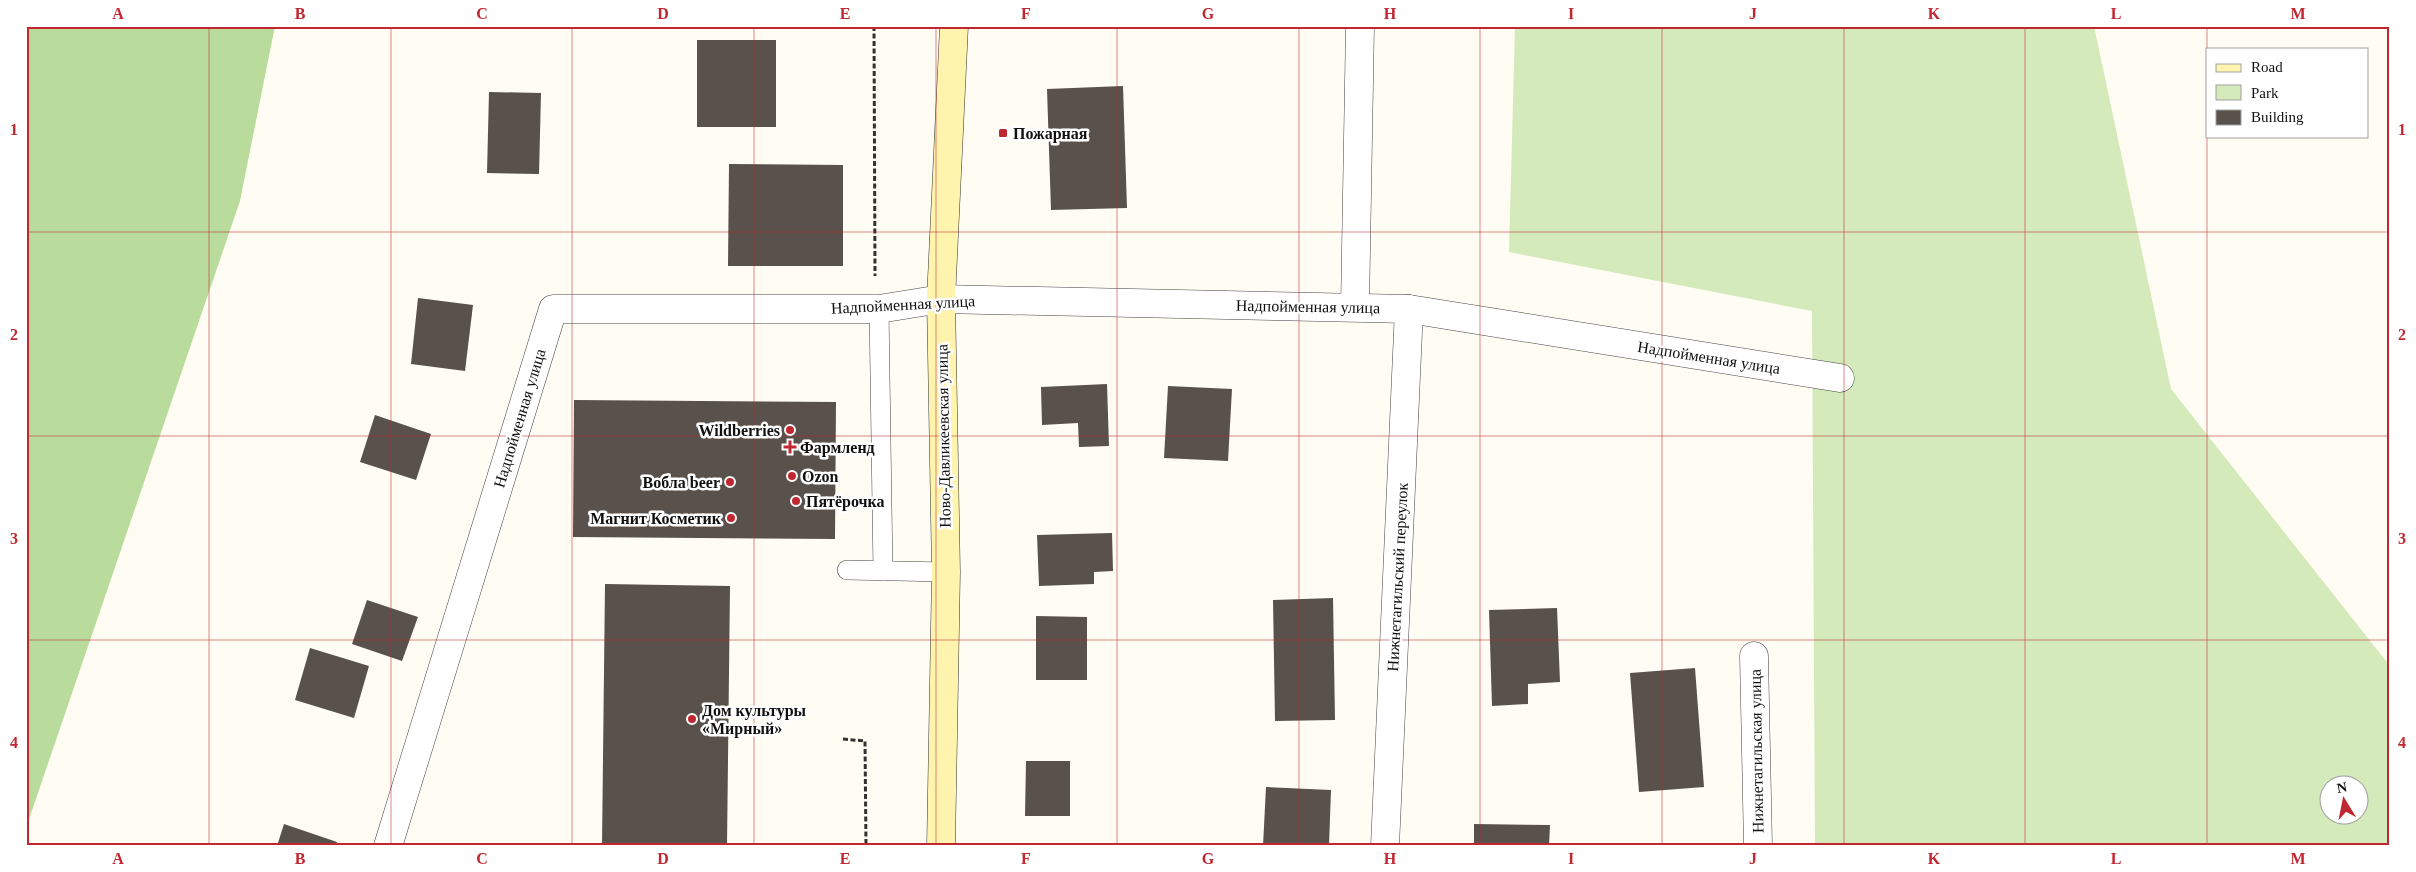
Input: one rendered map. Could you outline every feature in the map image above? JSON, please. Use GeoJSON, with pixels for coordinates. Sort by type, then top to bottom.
{"type":"FeatureCollection","features":[{"type":"Feature","properties":{"kind":"street","name":"Ново-Давликеевская улица"},"geometry":{"type":"LineString","coordinates":[[941,846],[946,572],[941,299],[954,26]]}},
{"type":"Feature","properties":{"kind":"street"},"geometry":{"type":"LineString","coordinates":[[1355,307],[1360,26]]}},
{"type":"Feature","properties":{"kind":"street","name":"Надпойменная улица"},"geometry":{"type":"LineString","coordinates":[[388,846],[553,309],[879,309],[941,299],[1409,309],[1840,378]]}},
{"type":"Feature","properties":{"kind":"street","name":"Нижнетагильский переулок"},"geometry":{"type":"LineString","coordinates":[[1385,846],[1409,309]]}},
{"type":"Feature","properties":{"kind":"street","name":"Нижнетагильская улица"},"geometry":{"type":"LineString","coordinates":[[1754,656],[1758,846]]}},
{"type":"Feature","properties":{"kind":"lane"},"geometry":{"type":"LineString","coordinates":[[879,309],[882,571]]}},
{"type":"Feature","properties":{"kind":"lane"},"geometry":{"type":"LineString","coordinates":[[848,570],[946,572]]}},
{"type":"Feature","properties":{"kind":"path"},"geometry":{"type":"LineString","coordinates":[[874,26],[875,300],[879,309]]}},
{"type":"Feature","properties":{"kind":"path"},"geometry":{"type":"LineString","coordinates":[[843,739],[865,741],[866,846]]}},
{"type":"Feature","properties":{"kind":"green space"},"geometry":{"type":"Polygon","coordinates":[[[26,26],[275,26],[240,201],[26,828],[26,26]]]}},
{"type":"Feature","properties":{"kind":"green space"},"geometry":{"type":"Polygon","coordinates":[[[1515,26],[2094,26],[2171,389],[2390,666],[2390,846],[1815,846],[1812,311],[1509,252],[1515,26]]]}},
{"type":"Feature","properties":{"kind":"building"},"geometry":{"type":"Polygon","coordinates":[[[697,40],[776,40],[776,127],[697,127],[697,40]]]}},
{"type":"Feature","properties":{"kind":"building"},"geometry":{"type":"Polygon","coordinates":[[[1123,86],[1127,208],[1051,210],[1047,89],[1123,86]]]}},
{"type":"Feature","properties":{"kind":"building"},"geometry":{"type":"Polygon","coordinates":[[[489,92],[541,93],[539,174],[487,173],[489,92]]]}},
{"type":"Feature","properties":{"kind":"building"},"geometry":{"type":"Polygon","coordinates":[[[729,164],[843,165],[843,266],[728,266],[729,164]]]}},
{"type":"Feature","properties":{"kind":"building"},"geometry":{"type":"Polygon","coordinates":[[[418,298],[473,305],[465,371],[411,364],[418,298]]]}},
{"type":"Feature","properties":{"kind":"building"},"geometry":{"type":"Polygon","coordinates":[[[1107,384],[1109,446],[1079,447],[1078,423],[1042,425],[1041,387],[1107,384]]]}},
{"type":"Feature","properties":{"kind":"building"},"geometry":{"type":"Polygon","coordinates":[[[1168,386],[1232,389],[1228,461],[1164,458],[1168,386]]]}},
{"type":"Feature","properties":{"kind":"building"},"geometry":{"type":"Polygon","coordinates":[[[574,400],[836,402],[835,539],[573,537],[574,400]]]}},
{"type":"Feature","properties":{"kind":"building"},"geometry":{"type":"Polygon","coordinates":[[[375,415],[431,434],[416,480],[360,462],[375,415]]]}},
{"type":"Feature","properties":{"kind":"building"},"geometry":{"type":"Polygon","coordinates":[[[1112,533],[1113,571],[1094,572],[1094,584],[1039,586],[1037,535],[1112,533]]]}},
{"type":"Feature","properties":{"kind":"building"},"geometry":{"type":"Polygon","coordinates":[[[605,584],[730,586],[727,846],[602,846],[605,584]]]}},
{"type":"Feature","properties":{"kind":"building"},"geometry":{"type":"Polygon","coordinates":[[[1333,598],[1335,720],[1275,721],[1273,600],[1333,598]]]}},
{"type":"Feature","properties":{"kind":"building"},"geometry":{"type":"Polygon","coordinates":[[[367,600],[418,617],[402,661],[352,644],[367,600]]]}},
{"type":"Feature","properties":{"kind":"building"},"geometry":{"type":"Polygon","coordinates":[[[1557,608],[1560,682],[1528,684],[1528,704],[1492,706],[1489,610],[1557,608]]]}},
{"type":"Feature","properties":{"kind":"building"},"geometry":{"type":"Polygon","coordinates":[[[1036,616],[1087,617],[1087,680],[1036,680],[1036,616]]]}},
{"type":"Feature","properties":{"kind":"building"},"geometry":{"type":"Polygon","coordinates":[[[310,648],[369,666],[354,718],[295,700],[310,648]]]}},
{"type":"Feature","properties":{"kind":"building"},"geometry":{"type":"Polygon","coordinates":[[[1695,668],[1704,787],[1639,792],[1630,673],[1695,668]]]}},
{"type":"Feature","properties":{"kind":"building"},"geometry":{"type":"Polygon","coordinates":[[[1026,761],[1070,761],[1070,816],[1025,816],[1026,761]]]}},
{"type":"Feature","properties":{"kind":"building"},"geometry":{"type":"Polygon","coordinates":[[[1266,787],[1331,790],[1329,846],[1263,846],[1266,787]]]}},
{"type":"Feature","properties":{"kind":"building"},"geometry":{"type":"Polygon","coordinates":[[[284,824],[337,842],[336,846],[277,846],[284,824]]]}},
{"type":"Feature","properties":{"kind":"building"},"geometry":{"type":"Polygon","coordinates":[[[1474,824],[1550,825],[1549,846],[1474,846],[1474,824]]]}},
{"type":"Feature","properties":{"kind":"place","name":"Пожарная"},"geometry":{"type":"Point","coordinates":[1003,133]}},
{"type":"Feature","properties":{"kind":"place","name":"Wildberries"},"geometry":{"type":"Point","coordinates":[790,430]}},
{"type":"Feature","properties":{"kind":"place","name":"Фармленд"},"geometry":{"type":"Point","coordinates":[790,447]}},
{"type":"Feature","properties":{"kind":"place","name":"Ozon"},"geometry":{"type":"Point","coordinates":[792,476]}},
{"type":"Feature","properties":{"kind":"place","name":"Вобла beer"},"geometry":{"type":"Point","coordinates":[730,482]}},
{"type":"Feature","properties":{"kind":"place","name":"Пятёрочка"},"geometry":{"type":"Point","coordinates":[796,501]}},
{"type":"Feature","properties":{"kind":"place","name":"Магнит Косметик"},"geometry":{"type":"Point","coordinates":[731,518]}},
{"type":"Feature","properties":{"kind":"place","name":"Дом культуры «Мирный»"},"geometry":{"type":"Point","coordinates":[692,719]}}]}
